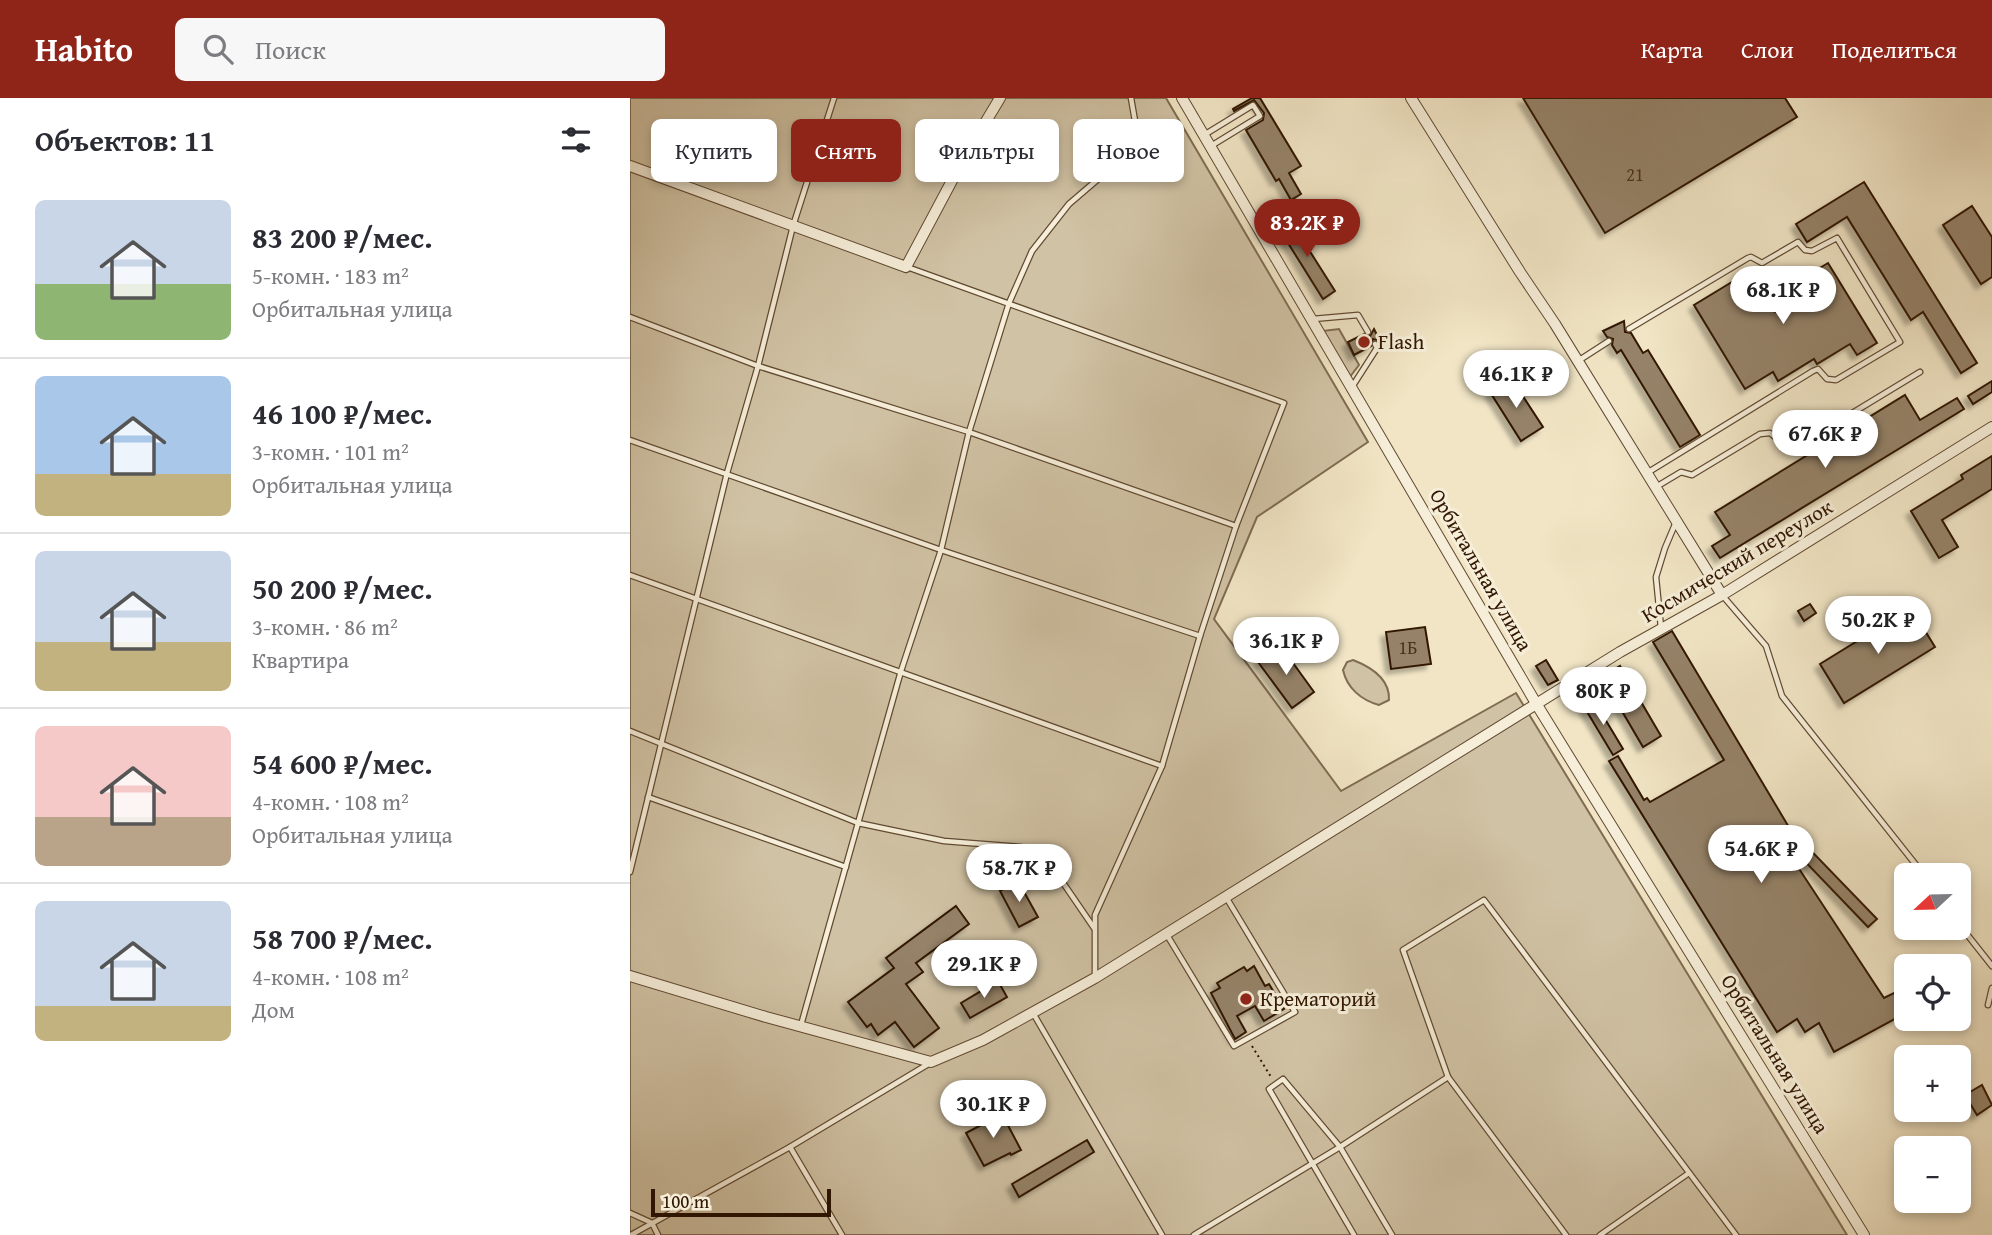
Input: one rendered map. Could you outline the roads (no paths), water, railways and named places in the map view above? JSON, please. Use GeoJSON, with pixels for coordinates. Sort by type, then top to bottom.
{"type":"FeatureCollection","features":[{"type":"Feature","properties":{"kind":"street"},"geometry":{"type":"LineString","coordinates":[[630,166],[906,267],[964,158],[1000,98]]}},
{"type":"Feature","properties":{"kind":"street","name":"Орбитальная улица"},"geometry":{"type":"LineString","coordinates":[[1182,98],[1537,705],[1864,1235]]}},
{"type":"Feature","properties":{"kind":"street"},"geometry":{"type":"LineString","coordinates":[[1410,98],[1578,361],[1722,595]]}},
{"type":"Feature","properties":{"kind":"street","name":"Космический переулок"},"geometry":{"type":"LineString","coordinates":[[931,1062],[983,1040],[1096,978],[1992,427]]}},
{"type":"Feature","properties":{"kind":"street"},"geometry":{"type":"LineString","coordinates":[[630,976],[931,1062]]}},
{"type":"Feature","properties":{"kind":"lane"},"geometry":{"type":"LineString","coordinates":[[630,872],[727,473],[758,366],[793,226],[834,98]]}},
{"type":"Feature","properties":{"kind":"lane"},"geometry":{"type":"LineString","coordinates":[[801,1026],[901,671],[941,550],[969,432],[1009,303],[1032,251],[1069,204],[1139,145],[1131,98]]}},
{"type":"Feature","properties":{"kind":"lane"},"geometry":{"type":"LineString","coordinates":[[1203,135],[1253,105],[1259,116],[1210,146]]}},
{"type":"Feature","properties":{"kind":"lane"},"geometry":{"type":"LineString","coordinates":[[1629,329],[1748,258],[1762,263],[1798,242],[1805,250],[1812,251],[1837,237],[1900,342],[1836,380],[1827,379],[1818,369],[1812,371],[1647,473]]}},
{"type":"Feature","properties":{"kind":"lane"},"geometry":{"type":"LineString","coordinates":[[906,267],[1284,403],[1236,526],[1199,636],[1162,766],[1095,915],[1096,978]]}},
{"type":"Feature","properties":{"kind":"lane"},"geometry":{"type":"LineString","coordinates":[[1312,319],[1359,315],[1368,332]]}},
{"type":"Feature","properties":{"kind":"lane"},"geometry":{"type":"LineString","coordinates":[[630,317],[758,366],[969,432],[1236,526]]}},
{"type":"Feature","properties":{"kind":"lane"},"geometry":{"type":"LineString","coordinates":[[1578,361],[1609,341]]}},
{"type":"Feature","properties":{"kind":"lane"},"geometry":{"type":"LineString","coordinates":[[1352,387],[1377,348],[1375,344]]}},
{"type":"Feature","properties":{"kind":"lane"},"geometry":{"type":"LineString","coordinates":[[1656,488],[1681,472],[1692,475],[1760,434],[1770,433],[1788,447],[1798,446],[1920,372]]}},
{"type":"Feature","properties":{"kind":"lane"},"geometry":{"type":"LineString","coordinates":[[630,440],[941,550],[1199,636]]}},
{"type":"Feature","properties":{"kind":"lane"},"geometry":{"type":"LineString","coordinates":[[1661,629],[1656,577],[1676,522]]}},
{"type":"Feature","properties":{"kind":"lane"},"geometry":{"type":"LineString","coordinates":[[630,575],[1162,766]]}},
{"type":"Feature","properties":{"kind":"lane"},"geometry":{"type":"LineString","coordinates":[[1722,595],[1766,646],[1782,696],[1914,863]]}},
{"type":"Feature","properties":{"kind":"lane"},"geometry":{"type":"LineString","coordinates":[[630,731],[858,823],[944,841],[1020,847],[1042,852],[1095,929]]}},
{"type":"Feature","properties":{"kind":"lane"},"geometry":{"type":"LineString","coordinates":[[648,797],[846,867]]}},
{"type":"Feature","properties":{"kind":"lane"},"geometry":{"type":"LineString","coordinates":[[1167,934],[1234,1046],[1295,1012],[1226,897]]}},
{"type":"Feature","properties":{"kind":"lane"},"geometry":{"type":"LineString","coordinates":[[1566,1235],[1448,1077],[1404,950],[1484,900],[1736,1235]]}},
{"type":"Feature","properties":{"kind":"lane"},"geometry":{"type":"LineString","coordinates":[[1971,939],[1992,966]]}},
{"type":"Feature","properties":{"kind":"lane"},"geometry":{"type":"LineString","coordinates":[[1987,1005],[1992,988]]}},
{"type":"Feature","properties":{"kind":"lane"},"geometry":{"type":"LineString","coordinates":[[1033,1013],[1162,1235]]}},
{"type":"Feature","properties":{"kind":"lane"},"geometry":{"type":"LineString","coordinates":[[631,1235],[790,1147],[931,1062]]}},
{"type":"Feature","properties":{"kind":"lane"},"geometry":{"type":"LineString","coordinates":[[1194,1235],[1340,1147],[1448,1077]]}},
{"type":"Feature","properties":{"kind":"lane"},"geometry":{"type":"LineString","coordinates":[[1354,1235],[1269,1088],[1283,1079],[1340,1147],[1392,1235]]}},
{"type":"Feature","properties":{"kind":"lane"},"geometry":{"type":"LineString","coordinates":[[790,1147],[842,1235]]}},
{"type":"Feature","properties":{"kind":"lane"},"geometry":{"type":"LineString","coordinates":[[1600,1235],[1689,1173]]}},
{"type":"Feature","properties":{"kind":"lane"},"geometry":{"type":"LineString","coordinates":[[630,1213],[652,1223],[658,1235]]}},
{"type":"Feature","properties":{"kind":"place","name":"Flash"},"geometry":{"type":"Point","coordinates":[1364,342]}},
{"type":"Feature","properties":{"kind":"place","name":"Крематорий"},"geometry":{"type":"Point","coordinates":[1246,999]}}]}
